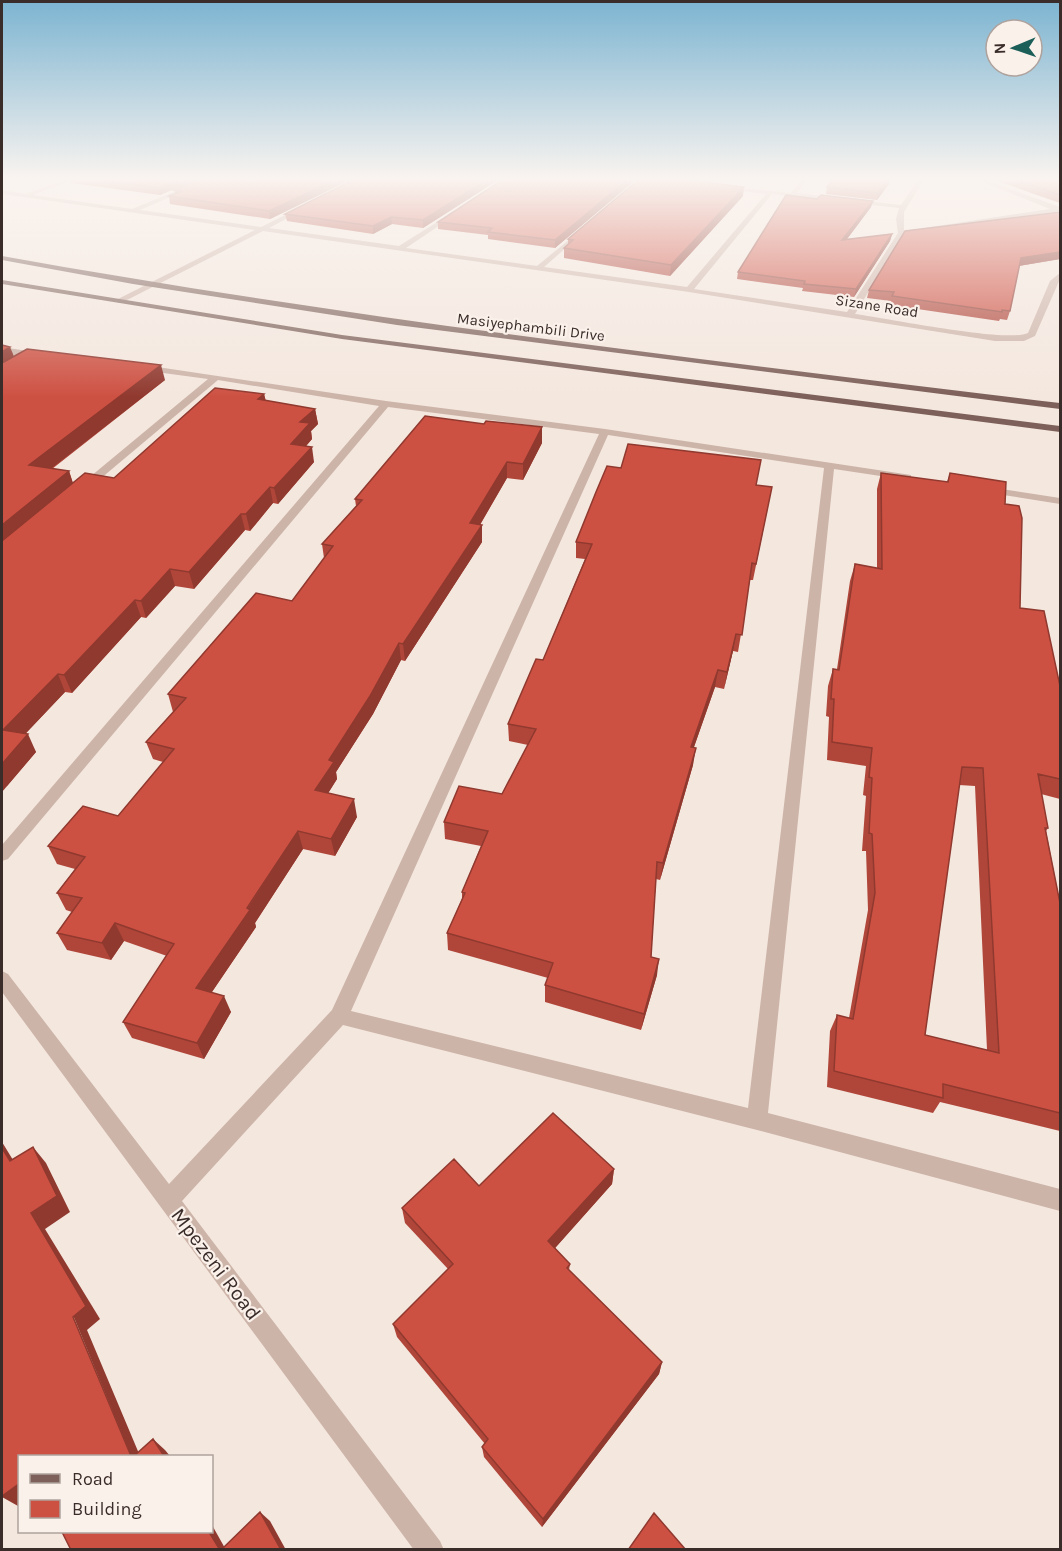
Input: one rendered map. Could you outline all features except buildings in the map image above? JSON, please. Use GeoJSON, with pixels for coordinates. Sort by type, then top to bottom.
{"type":"FeatureCollection","features":[{"type":"Feature","properties":{"kind":"main road","name":"Masiyephambili Drive"},"geometry":{"type":"LineString","coordinates":[[2,258],[149,287],[363,320],[1060,406]]}},
{"type":"Feature","properties":{"kind":"main road","name":"Masiyephambili Drive"},"geometry":{"type":"LineString","coordinates":[[2,282],[342,337],[1060,429]]}},
{"type":"Feature","properties":{"kind":"street"},"geometry":{"type":"LineString","coordinates":[[121,301],[216,252]]}},
{"type":"Feature","properties":{"kind":"street","name":"Sizane Road"},"geometry":{"type":"LineString","coordinates":[[416,252],[689,290],[995,338],[1024,338],[1032,334],[1054,281],[1060,275]]}},
{"type":"Feature","properties":{"kind":"street"},"geometry":{"type":"LineString","coordinates":[[538,269],[558,252]]}},
{"type":"Feature","properties":{"kind":"street"},"geometry":{"type":"LineString","coordinates":[[689,290],[720,252]]}},
{"type":"Feature","properties":{"kind":"street"},"geometry":{"type":"LineString","coordinates":[[849,316],[889,252]]}},
{"type":"Feature","properties":{"kind":"street"},"geometry":{"type":"LineString","coordinates":[[2,350],[46,356]]}},
{"type":"Feature","properties":{"kind":"street"},"geometry":{"type":"LineString","coordinates":[[18,366],[35,355]]}},
{"type":"Feature","properties":{"kind":"street"},"geometry":{"type":"LineString","coordinates":[[137,367],[922,479]]}},
{"type":"Feature","properties":{"kind":"street"},"geometry":{"type":"LineString","coordinates":[[73,496],[216,377]]}},
{"type":"Feature","properties":{"kind":"street"},"geometry":{"type":"LineString","coordinates":[[2,855],[386,404]]}},
{"type":"Feature","properties":{"kind":"street"},"geometry":{"type":"LineString","coordinates":[[168,1200],[339,1016],[605,432]]}},
{"type":"Feature","properties":{"kind":"street"},"geometry":{"type":"LineString","coordinates":[[758,1120],[830,465]]}},
{"type":"Feature","properties":{"kind":"street"},"geometry":{"type":"LineString","coordinates":[[980,488],[1060,501]]}},
{"type":"Feature","properties":{"kind":"street","name":"Mpezeni Road"},"geometry":{"type":"LineString","coordinates":[[2,979],[430,1550]]}},
{"type":"Feature","properties":{"kind":"street"},"geometry":{"type":"LineString","coordinates":[[339,1016],[758,1120],[1060,1200]]}}]}
